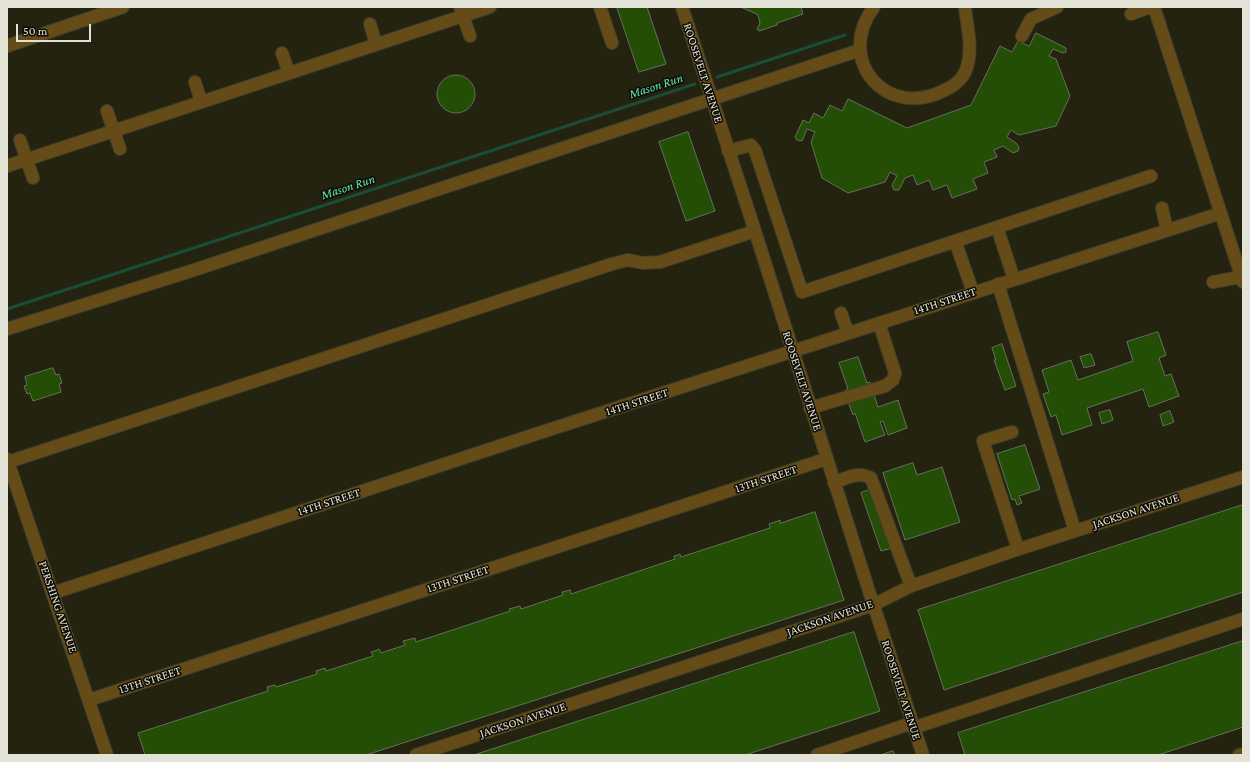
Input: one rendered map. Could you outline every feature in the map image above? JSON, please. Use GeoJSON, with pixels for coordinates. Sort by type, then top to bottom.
{"type":"FeatureCollection","features":[{"type":"Feature","properties":{"kind":"street"},"geometry":{"type":"LineString","coordinates":[[7,46],[123,7]]}},
{"type":"Feature","properties":{"kind":"street"},"geometry":{"type":"LineString","coordinates":[[7,166],[376,44],[462,11],[490,7]]}},
{"type":"Feature","properties":{"kind":"street"},"geometry":{"type":"LineString","coordinates":[[600,7],[612,43]]}},
{"type":"Feature","properties":{"kind":"street","name":"ROOSEVELT AVENUE"},"geometry":{"type":"LineString","coordinates":[[682,7],[755,231],[873,605],[923,755]]}},
{"type":"Feature","properties":{"kind":"street"},"geometry":{"type":"LineString","coordinates":[[874,7],[862,26],[860,50],[865,71],[883,91],[900,97],[918,99],[934,96],[950,88],[963,77],[967,66],[970,46],[964,7]]}},
{"type":"Feature","properties":{"kind":"street"},"geometry":{"type":"LineString","coordinates":[[1022,36],[1031,19],[1057,7]]}},
{"type":"Feature","properties":{"kind":"street"},"geometry":{"type":"LineString","coordinates":[[1131,14],[1150,7]]}},
{"type":"Feature","properties":{"kind":"street"},"geometry":{"type":"LineString","coordinates":[[1154,7],[1242,279],[1213,282]]}},
{"type":"Feature","properties":{"kind":"street"},"geometry":{"type":"LineString","coordinates":[[462,11],[470,36]]}},
{"type":"Feature","properties":{"kind":"street"},"geometry":{"type":"LineString","coordinates":[[370,24],[376,44]]}},
{"type":"Feature","properties":{"kind":"street"},"geometry":{"type":"LineString","coordinates":[[7,329],[860,50]]}},
{"type":"Feature","properties":{"kind":"street"},"geometry":{"type":"LineString","coordinates":[[282,53],[289,73]]}},
{"type":"Feature","properties":{"kind":"street"},"geometry":{"type":"LineString","coordinates":[[195,82],[201,102]]}},
{"type":"Feature","properties":{"kind":"street"},"geometry":{"type":"LineString","coordinates":[[107,111],[120,149]]}},
{"type":"Feature","properties":{"kind":"street"},"geometry":{"type":"LineString","coordinates":[[20,140],[33,178]]}},
{"type":"Feature","properties":{"kind":"street"},"geometry":{"type":"LineString","coordinates":[[728,151],[751,145],[755,150],[802,292],[1151,176]]}},
{"type":"Feature","properties":{"kind":"street"},"geometry":{"type":"LineString","coordinates":[[1162,208],[1167,230]]}},
{"type":"Feature","properties":{"kind":"street","name":"14TH STREET"},"geometry":{"type":"LineString","coordinates":[[54,593],[494,447],[1221,213]]}},
{"type":"Feature","properties":{"kind":"street"},"geometry":{"type":"LineString","coordinates":[[997,227],[1014,279]]}},
{"type":"Feature","properties":{"kind":"street"},"geometry":{"type":"LineString","coordinates":[[8,461],[612,264],[628,260],[643,263],[660,262],[755,231]]}},
{"type":"Feature","properties":{"kind":"street"},"geometry":{"type":"LineString","coordinates":[[955,241],[973,292]]}},
{"type":"Feature","properties":{"kind":"street"},"geometry":{"type":"LineString","coordinates":[[998,284],[1075,531]]}},
{"type":"Feature","properties":{"kind":"street"},"geometry":{"type":"LineString","coordinates":[[841,313],[848,333]]}},
{"type":"Feature","properties":{"kind":"street"},"geometry":{"type":"LineString","coordinates":[[810,408],[884,386],[893,380],[895,373],[879,323]]}},
{"type":"Feature","properties":{"kind":"street"},"geometry":{"type":"LineString","coordinates":[[1012,432],[983,441],[1018,549]]}},
{"type":"Feature","properties":{"kind":"street","name":"13TH STREET"},"geometry":{"type":"LineString","coordinates":[[89,700],[826,459]]}},
{"type":"Feature","properties":{"kind":"street","name":"PERSHING AVENUE"},"geometry":{"type":"LineString","coordinates":[[8,461],[54,593],[107,755]]}},
{"type":"Feature","properties":{"kind":"street"},"geometry":{"type":"LineString","coordinates":[[834,482],[856,475],[865,474],[871,478],[910,586]]}},
{"type":"Feature","properties":{"kind":"street","name":"JACKSON AVENUE"},"geometry":{"type":"LineString","coordinates":[[416,755],[873,605],[910,586],[1018,549],[1243,477]]}},
{"type":"Feature","properties":{"kind":"street"},"geometry":{"type":"LineString","coordinates":[[817,755],[913,726],[1243,619]]}},
{"type":"Feature","properties":{"kind":"street"},"geometry":{"type":"LineString","coordinates":[[1239,755],[1243,754]]}},
{"type":"Feature","properties":{"kind":"building"},"geometry":{"type":"Polygon","coordinates":[[[617,7],[647,7],[666,64],[639,72],[617,7]]]}},
{"type":"Feature","properties":{"kind":"building"},"geometry":{"type":"Polygon","coordinates":[[[741,7],[801,7],[803,14],[759,31],[757,29],[760,23],[758,15],[741,7]]]}},
{"type":"Feature","properties":{"kind":"building"},"geometry":{"type":"Polygon","coordinates":[[[1036,33],[1066,48],[1066,52],[1063,53],[1053,49],[1049,56],[1056,59],[1070,96],[1056,126],[1019,135],[1011,130],[1007,137],[1016,143],[1019,147],[1018,151],[1013,153],[1003,146],[994,150],[997,157],[984,162],[988,173],[973,179],[977,189],[952,198],[947,185],[933,190],[929,180],[917,185],[913,175],[905,178],[899,190],[894,190],[892,185],[897,176],[890,172],[885,182],[848,193],[822,178],[811,142],[815,132],[807,129],[802,141],[797,140],[795,137],[803,120],[809,123],[814,113],[823,118],[830,105],[842,111],[848,99],[907,128],[971,105],[1000,46],[1012,52],[1018,41],[1029,46],[1036,33]]]}},
{"type":"Feature","properties":{"kind":"building"},"geometry":{"type":"Polygon","coordinates":[[[456,75],[466,78],[472,84],[475,94],[472,104],[466,110],[456,113],[446,110],[440,104],[437,94],[440,84],[446,78],[456,75]]]}},
{"type":"Feature","properties":{"kind":"building"},"geometry":{"type":"Polygon","coordinates":[[[688,132],[715,211],[686,221],[659,142],[688,132]]]}},
{"type":"Feature","properties":{"kind":"building"},"geometry":{"type":"Polygon","coordinates":[[[1158,332],[1166,355],[1159,358],[1165,376],[1171,374],[1179,396],[1149,407],[1143,389],[1087,408],[1092,425],[1062,435],[1056,415],[1051,417],[1043,394],[1049,392],[1042,370],[1071,360],[1078,380],[1133,361],[1127,342],[1158,332]]]}},
{"type":"Feature","properties":{"kind":"building"},"geometry":{"type":"Polygon","coordinates":[[[1002,344],[1016,386],[1005,390],[994,360],[996,360],[992,348],[1002,344]]]}},
{"type":"Feature","properties":{"kind":"building"},"geometry":{"type":"Polygon","coordinates":[[[1091,354],[1095,365],[1084,368],[1080,357],[1091,354]]]}},
{"type":"Feature","properties":{"kind":"building"},"geometry":{"type":"Polygon","coordinates":[[[858,357],[867,383],[870,382],[878,407],[898,400],[907,428],[888,435],[883,421],[880,422],[885,435],[865,442],[855,413],[853,415],[844,391],[848,389],[839,363],[858,357]]]}},
{"type":"Feature","properties":{"kind":"building"},"geometry":{"type":"Polygon","coordinates":[[[53,368],[56,375],[59,374],[62,383],[59,384],[61,392],[33,401],[30,393],[27,394],[24,386],[27,385],[25,377],[53,368]]]}},
{"type":"Feature","properties":{"kind":"building"},"geometry":{"type":"Polygon","coordinates":[[[1110,410],[1113,420],[1102,424],[1099,413],[1110,410]]]}},
{"type":"Feature","properties":{"kind":"building"},"geometry":{"type":"Polygon","coordinates":[[[1170,411],[1174,422],[1163,426],[1160,415],[1170,411]]]}},
{"type":"Feature","properties":{"kind":"building"},"geometry":{"type":"Polygon","coordinates":[[[1025,445],[1040,489],[1019,496],[1022,503],[1017,505],[1015,499],[1012,500],[997,454],[1025,445]]]}},
{"type":"Feature","properties":{"kind":"building"},"geometry":{"type":"Polygon","coordinates":[[[913,463],[917,475],[942,467],[960,522],[905,540],[883,473],[913,463]]]}},
{"type":"Feature","properties":{"kind":"building"},"geometry":{"type":"Polygon","coordinates":[[[872,489],[892,548],[881,551],[861,493],[872,489]]]}},
{"type":"Feature","properties":{"kind":"building"},"geometry":{"type":"Polygon","coordinates":[[[1243,505],[1243,592],[944,690],[918,610],[1243,505]]]}},
{"type":"Feature","properties":{"kind":"building"},"geometry":{"type":"Polygon","coordinates":[[[815,512],[844,600],[366,755],[145,755],[138,733],[268,691],[267,687],[275,685],[276,687],[317,674],[316,671],[325,668],[326,671],[373,656],[371,652],[379,649],[381,653],[405,645],[403,641],[415,638],[416,642],[510,611],[509,609],[520,606],[521,609],[563,595],[562,592],[570,590],[571,594],[675,559],[674,556],[680,554],[681,557],[770,528],[769,524],[780,520],[780,523],[815,512]]]}},
{"type":"Feature","properties":{"kind":"building"},"geometry":{"type":"Polygon","coordinates":[[[854,632],[880,711],[745,755],[474,755],[854,632]]]}},
{"type":"Feature","properties":{"kind":"building"},"geometry":{"type":"Polygon","coordinates":[[[1243,641],[1243,727],[1158,755],[965,755],[958,733],[1243,641]]]}},
{"type":"Feature","properties":{"kind":"building"},"geometry":{"type":"Polygon","coordinates":[[[893,751],[895,755],[881,755],[893,751]]]}},
{"type":"Feature","properties":{"kind":"waterway","name":"Mason Run"},"geometry":{"type":"LineString","coordinates":[[717,77],[845,35]]}},
{"type":"Feature","properties":{"kind":"waterway","name":"Mason Run"},"geometry":{"type":"LineString","coordinates":[[7,309],[695,84]]}}]}
